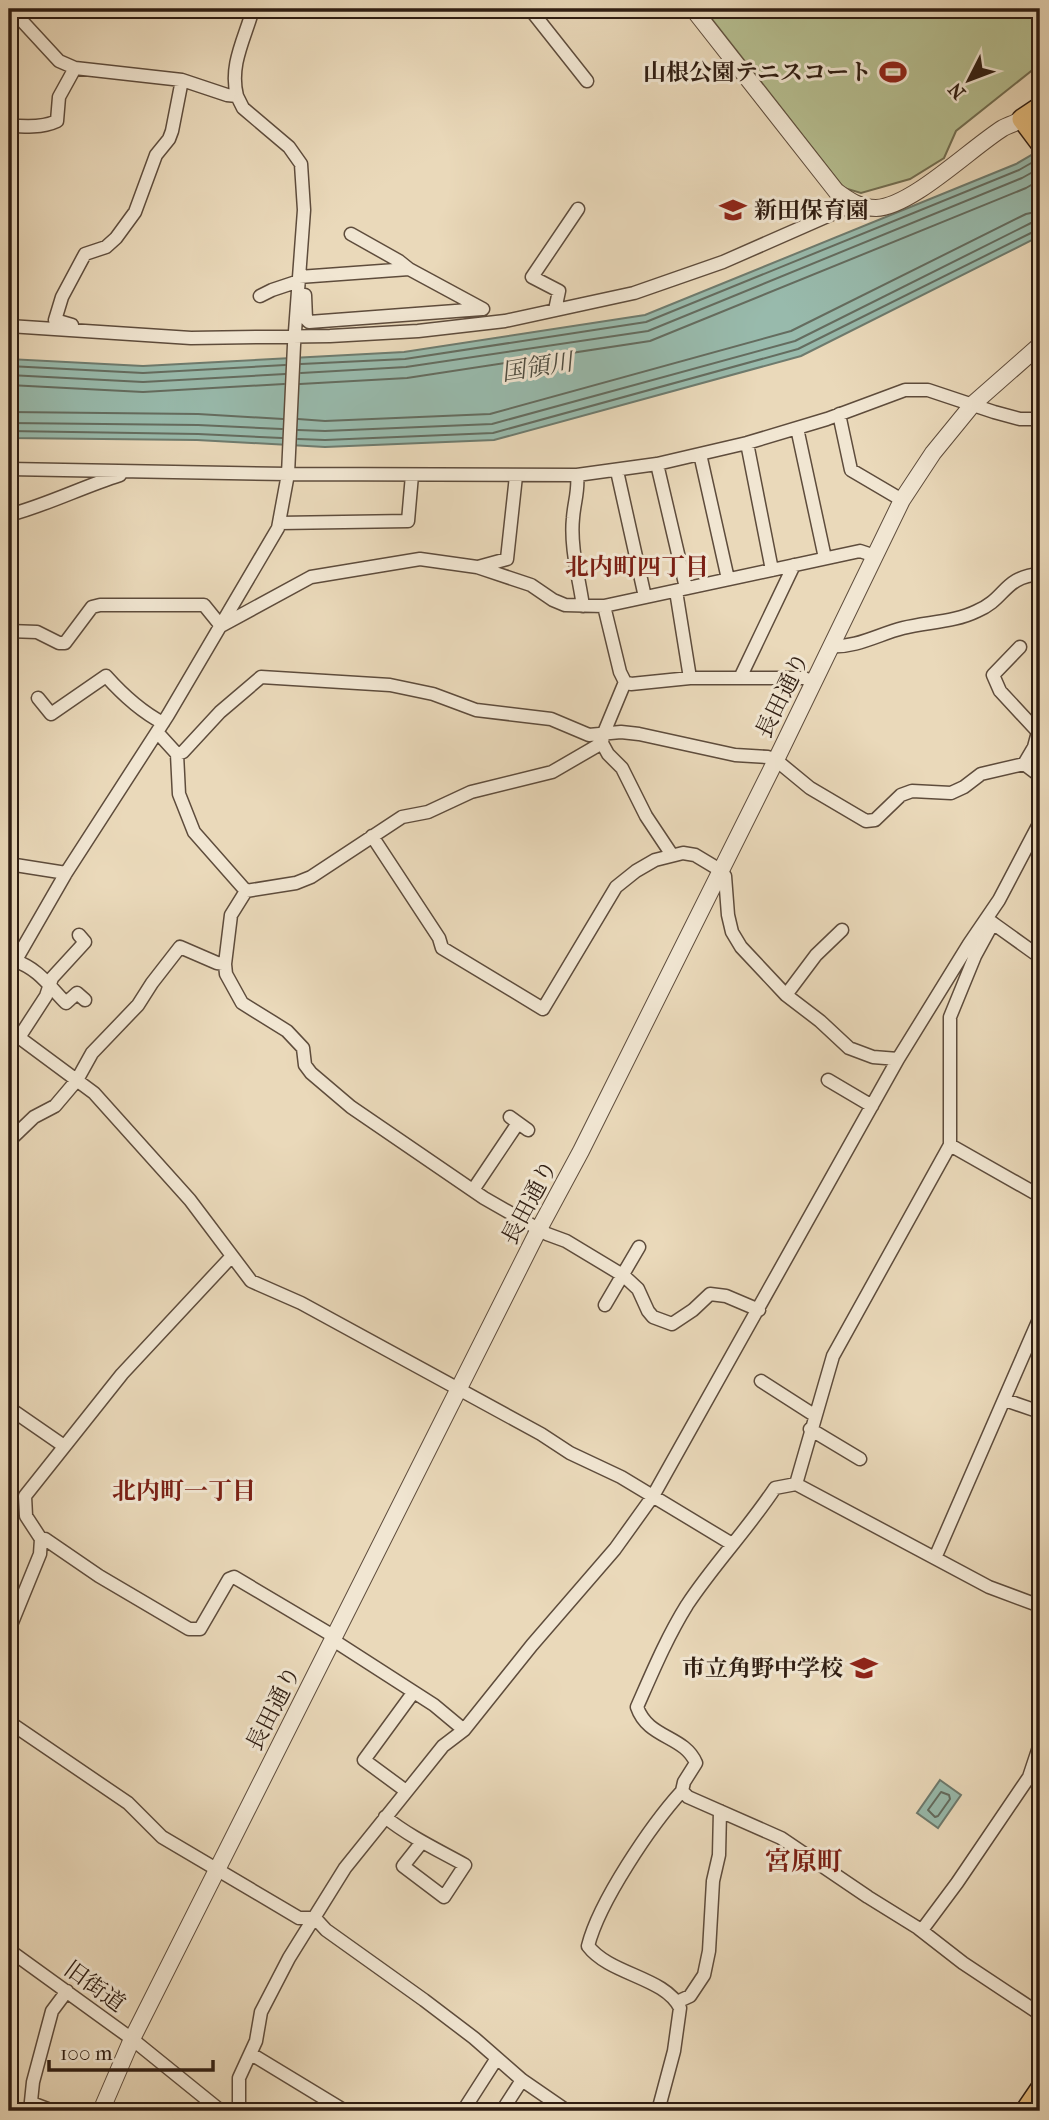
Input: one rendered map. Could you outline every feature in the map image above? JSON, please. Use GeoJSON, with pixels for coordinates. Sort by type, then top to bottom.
{"type":"FeatureCollection","features":[{"type":"Feature","properties":{"kind":"main road"},"geometry":{"type":"LineString","coordinates":[[1032,132],[1040,107]]}},
{"type":"Feature","properties":{"kind":"main road"},"geometry":{"type":"LineString","coordinates":[[1025,2111],[1040,2089]]}},
{"type":"Feature","properties":{"kind":"street"},"geometry":{"type":"LineString","coordinates":[[11,9],[59,61],[75,68],[182,80],[237,96]]}},
{"type":"Feature","properties":{"kind":"street"},"geometry":{"type":"LineString","coordinates":[[12,967],[66,873],[160,728],[279,523],[288,471],[304,210],[301,164],[289,146],[243,108],[234,85],[236,60],[253,9]]}},
{"type":"Feature","properties":{"kind":"street"},"geometry":{"type":"LineString","coordinates":[[530,9],[587,81]]}},
{"type":"Feature","properties":{"kind":"street"},"geometry":{"type":"LineString","coordinates":[[693,9],[836,191],[855,204],[876,208],[892,204],[917,190],[1004,128],[1032,132]]}},
{"type":"Feature","properties":{"kind":"street"},"geometry":{"type":"LineString","coordinates":[[9,125],[50,125],[57,121],[59,97],[75,68]]}},
{"type":"Feature","properties":{"kind":"street"},"geometry":{"type":"LineString","coordinates":[[85,331],[55,320],[61,297],[85,254],[106,247],[135,212],[156,155],[172,131],[182,80]]}},
{"type":"Feature","properties":{"kind":"street"},"geometry":{"type":"LineString","coordinates":[[9,326],[191,338],[295,340],[418,331],[505,321],[634,293],[710,266],[855,204]]}},
{"type":"Feature","properties":{"kind":"street"},"geometry":{"type":"LineString","coordinates":[[555,310],[559,291],[532,277],[578,209]]}},
{"type":"Feature","properties":{"kind":"street"},"geometry":{"type":"LineString","coordinates":[[351,234],[505,321]]}},
{"type":"Feature","properties":{"kind":"street"},"geometry":{"type":"LineString","coordinates":[[260,296],[301,279],[409,269]]}},
{"type":"Feature","properties":{"kind":"street"},"geometry":{"type":"LineString","coordinates":[[301,279],[306,319],[309,322],[482,309]]}},
{"type":"Feature","properties":{"kind":"street","name":"長田通り"},"geometry":{"type":"LineString","coordinates":[[101,2111],[132,2039],[539,1229],[587,1139],[902,500],[933,453],[973,404],[1040,345]]}},
{"type":"Feature","properties":{"kind":"street"},"geometry":{"type":"LineString","coordinates":[[9,469],[577,475],[657,464],[747,443],[905,390],[928,390],[1020,419],[1040,419]]}},
{"type":"Feature","properties":{"kind":"street"},"geometry":{"type":"LineString","coordinates":[[839,414],[851,470],[902,500]]}},
{"type":"Feature","properties":{"kind":"street"},"geometry":{"type":"LineString","coordinates":[[797,428],[825,558]]}},
{"type":"Feature","properties":{"kind":"street"},"geometry":{"type":"LineString","coordinates":[[747,443],[772,570]]}},
{"type":"Feature","properties":{"kind":"street"},"geometry":{"type":"LineString","coordinates":[[700,454],[728,579]]}},
{"type":"Feature","properties":{"kind":"street"},"geometry":{"type":"LineString","coordinates":[[657,464],[681,589],[690,678]]}},
{"type":"Feature","properties":{"kind":"street"},"geometry":{"type":"LineString","coordinates":[[9,515],[70,495],[126,471]]}},
{"type":"Feature","properties":{"kind":"street"},"geometry":{"type":"LineString","coordinates":[[617,471],[645,597]]}},
{"type":"Feature","properties":{"kind":"street"},"geometry":{"type":"LineString","coordinates":[[279,523],[408,521],[412,475]]}},
{"type":"Feature","properties":{"kind":"street"},"geometry":{"type":"LineString","coordinates":[[577,475],[573,536],[583,606]]}},
{"type":"Feature","properties":{"kind":"street"},"geometry":{"type":"LineString","coordinates":[[478,567],[507,559],[516,476]]}},
{"type":"Feature","properties":{"kind":"street"},"geometry":{"type":"LineString","coordinates":[[221,626],[311,577],[420,559],[478,567],[531,585],[565,604],[604,606],[860,551],[875,556]]}},
{"type":"Feature","properties":{"kind":"street"},"geometry":{"type":"LineString","coordinates":[[740,678],[794,565]]}},
{"type":"Feature","properties":{"kind":"street"},"geometry":{"type":"LineString","coordinates":[[831,646],[844,648],[901,628],[977,612],[989,605],[1017,578],[1040,574]]}},
{"type":"Feature","properties":{"kind":"street"},"geometry":{"type":"LineString","coordinates":[[9,631],[37,632],[59,643],[65,643],[92,607],[100,605],[204,605],[221,626]]}},
{"type":"Feature","properties":{"kind":"street"},"geometry":{"type":"LineString","coordinates":[[604,606],[620,673],[625,682],[631,684],[690,678],[804,678],[814,681]]}},
{"type":"Feature","properties":{"kind":"street"},"geometry":{"type":"LineString","coordinates":[[759,1310],[726,1296],[710,1294],[687,1315],[672,1324],[653,1317],[638,1289],[624,1276],[473,1190],[351,1107],[311,1073],[305,1065],[303,1048],[287,1031],[242,1003],[226,974],[231,915],[246,891],[296,883],[312,877],[402,817],[428,811],[471,792],[552,772],[603,739],[621,732],[735,755],[768,757],[776,760],[810,788],[866,821],[875,820],[901,795],[912,791],[951,793],[964,788],[981,774],[1024,764],[1034,747],[1038,732],[1004,698],[993,675],[1020,647]]}},
{"type":"Feature","properties":{"kind":"street"},"geometry":{"type":"LineString","coordinates":[[38,698],[51,714],[106,676],[160,728],[177,754],[179,794],[194,832],[246,891]]}},
{"type":"Feature","properties":{"kind":"street"},"geometry":{"type":"LineString","coordinates":[[177,754],[261,677],[390,685],[433,694],[476,710],[544,718],[603,739]]}},
{"type":"Feature","properties":{"kind":"street"},"geometry":{"type":"LineString","coordinates":[[625,682],[603,739],[608,754],[622,768],[646,816],[672,855]]}},
{"type":"Feature","properties":{"kind":"street"},"geometry":{"type":"LineString","coordinates":[[1024,764],[1040,776]]}},
{"type":"Feature","properties":{"kind":"street"},"geometry":{"type":"LineString","coordinates":[[796,1484],[833,1356],[950,1145],[950,1017],[990,921],[1040,822]]}},
{"type":"Feature","properties":{"kind":"street"},"geometry":{"type":"LineString","coordinates":[[372,836],[439,938],[442,948],[542,1009],[616,887],[646,866],[672,855],[695,855],[720,870],[724,876],[732,932],[741,947],[786,995],[849,1048],[873,1057],[898,1059]]}},
{"type":"Feature","properties":{"kind":"street"},"geometry":{"type":"LineString","coordinates":[[9,864],[66,873]]}},
{"type":"Feature","properties":{"kind":"street"},"geometry":{"type":"LineString","coordinates":[[990,921],[1040,957]]}},
{"type":"Feature","properties":{"kind":"street"},"geometry":{"type":"LineString","coordinates":[[239,2111],[239,2078],[256,2040],[261,2012],[289,1958],[345,1868],[443,1746],[464,1730],[622,1540],[653,1496],[898,1059],[969,944],[990,921]]}},
{"type":"Feature","properties":{"kind":"street"},"geometry":{"type":"LineString","coordinates":[[786,995],[816,956],[842,930]]}},
{"type":"Feature","properties":{"kind":"street"},"geometry":{"type":"LineString","coordinates":[[79,935],[85,942],[52,978],[46,996],[14,1033],[94,1093],[190,1200],[251,1281],[301,1303],[541,1434],[570,1453],[621,1477],[732,1544]]}},
{"type":"Feature","properties":{"kind":"street"},"geometry":{"type":"LineString","coordinates":[[9,1141],[34,1117],[55,1106],[77,1080],[92,1053],[138,1005],[180,947],[225,964]]}},
{"type":"Feature","properties":{"kind":"street"},"geometry":{"type":"LineString","coordinates":[[12,967],[28,965],[66,1003],[77,993],[85,1000]]}},
{"type":"Feature","properties":{"kind":"street"},"geometry":{"type":"LineString","coordinates":[[828,1080],[872,1106]]}},
{"type":"Feature","properties":{"kind":"street"},"geometry":{"type":"LineString","coordinates":[[473,1190],[501,1158],[519,1123]]}},
{"type":"Feature","properties":{"kind":"street"},"geometry":{"type":"LineString","coordinates":[[950,1145],[1040,1196]]}},
{"type":"Feature","properties":{"kind":"street"},"geometry":{"type":"LineString","coordinates":[[605,1305],[639,1247]]}},
{"type":"Feature","properties":{"kind":"street"},"geometry":{"type":"LineString","coordinates":[[9,1630],[40,1554],[41,1539],[26,1516],[25,1496],[122,1374],[232,1256]]}},
{"type":"Feature","properties":{"kind":"street"},"geometry":{"type":"LineString","coordinates":[[935,1558],[1040,1317]]}},
{"type":"Feature","properties":{"kind":"street"},"geometry":{"type":"LineString","coordinates":[[761,1381],[814,1415]]}},
{"type":"Feature","properties":{"kind":"street"},"geometry":{"type":"LineString","coordinates":[[1005,1400],[1040,1412]]}},
{"type":"Feature","properties":{"kind":"street"},"geometry":{"type":"LineString","coordinates":[[9,1408],[64,1446]]}},
{"type":"Feature","properties":{"kind":"street"},"geometry":{"type":"LineString","coordinates":[[810,1429],[860,1459]]}},
{"type":"Feature","properties":{"kind":"street"},"geometry":{"type":"LineString","coordinates":[[658,2111],[674,2051],[680,2008],[667,1992],[618,1969],[588,1946],[603,1906],[648,1836],[682,1791],[684,1782],[696,1763],[692,1753],[642,1721],[637,1707],[655,1665],[686,1606],[732,1544],[754,1520],[775,1488],[796,1484],[989,1587],[1040,1606]]}},
{"type":"Feature","properties":{"kind":"street"},"geometry":{"type":"LineString","coordinates":[[41,1539],[46,1539],[99,1576],[189,1629],[200,1629],[229,1579],[234,1577],[334,1639],[433,1705],[464,1730]]}},
{"type":"Feature","properties":{"kind":"street"},"geometry":{"type":"LineString","coordinates":[[406,1791],[364,1760],[413,1693]]}},
{"type":"Feature","properties":{"kind":"street"},"geometry":{"type":"LineString","coordinates":[[9,1722],[128,1803],[162,1837],[299,1918],[315,1918],[326,1930],[424,2000],[522,2080],[567,2111]]}},
{"type":"Feature","properties":{"kind":"street"},"geometry":{"type":"LineString","coordinates":[[922,1930],[1029,1777],[1040,1744]]}},
{"type":"Feature","properties":{"kind":"street"},"geometry":{"type":"LineString","coordinates":[[682,1791],[688,1797],[781,1838],[868,1898],[922,1930],[964,1963],[1040,2014]]}},
{"type":"Feature","properties":{"kind":"street"},"geometry":{"type":"LineString","coordinates":[[677,2002],[690,1996],[704,1975],[709,1951],[713,1881],[719,1855],[720,1811]]}},
{"type":"Feature","properties":{"kind":"street"},"geometry":{"type":"LineString","coordinates":[[386,1817],[404,1832],[466,1866],[444,1898],[403,1866],[422,1842]]}},
{"type":"Feature","properties":{"kind":"street","name":"旧街道"},"geometry":{"type":"LineString","coordinates":[[9,1950],[132,2039],[221,2111]]}},
{"type":"Feature","properties":{"kind":"street"},"geometry":{"type":"LineString","coordinates":[[54,2111],[31,2107],[33,2082],[52,2011],[67,1991]]}},
{"type":"Feature","properties":{"kind":"street"},"geometry":{"type":"LineString","coordinates":[[251,2054],[345,2111]]}},
{"type":"Feature","properties":{"kind":"street"},"geometry":{"type":"LineString","coordinates":[[463,2111],[497,2058]]}},
{"type":"Feature","properties":{"kind":"street"},"geometry":{"type":"LineString","coordinates":[[502,2111],[522,2080]]}},
{"type":"Feature","properties":{"kind":"green space"},"geometry":{"type":"Polygon","coordinates":[[[704,9],[1040,9],[1040,64],[956,131],[944,158],[910,179],[861,193],[844,188],[704,9]]]}},
{"type":"Feature","properties":{"kind":"water","name":"国領川"},"geometry":{"type":"Polygon","coordinates":[[[1040,150],[1040,236],[801,356],[494,440],[325,447],[197,440],[9,438],[9,359],[143,366],[404,352],[645,315],[1016,164],[1040,150]]]}},
{"type":"Feature","properties":{"kind":"water"},"geometry":{"type":"Polygon","coordinates":[[[940,1780],[961,1795],[938,1828],[917,1813],[940,1780]]]}},
{"type":"Feature","properties":{"kind":"place","name":"山根公園テニスコート"},"geometry":{"type":"Point","coordinates":[893,72]}},
{"type":"Feature","properties":{"kind":"place","name":"新田保育園"},"geometry":{"type":"Point","coordinates":[733,210]}},
{"type":"Feature","properties":{"kind":"place","name":"市立角野中学校"},"geometry":{"type":"Point","coordinates":[864,1668]}},
{"type":"Feature","properties":{"kind":"district","name":"北内町四丁目"},"geometry":{"type":"Point","coordinates":[637,567]}},
{"type":"Feature","properties":{"kind":"district","name":"北内町一丁目"},"geometry":{"type":"Point","coordinates":[184,1491]}},
{"type":"Feature","properties":{"kind":"district","name":"宮原町"},"geometry":{"type":"Point","coordinates":[804,1861]}}]}
